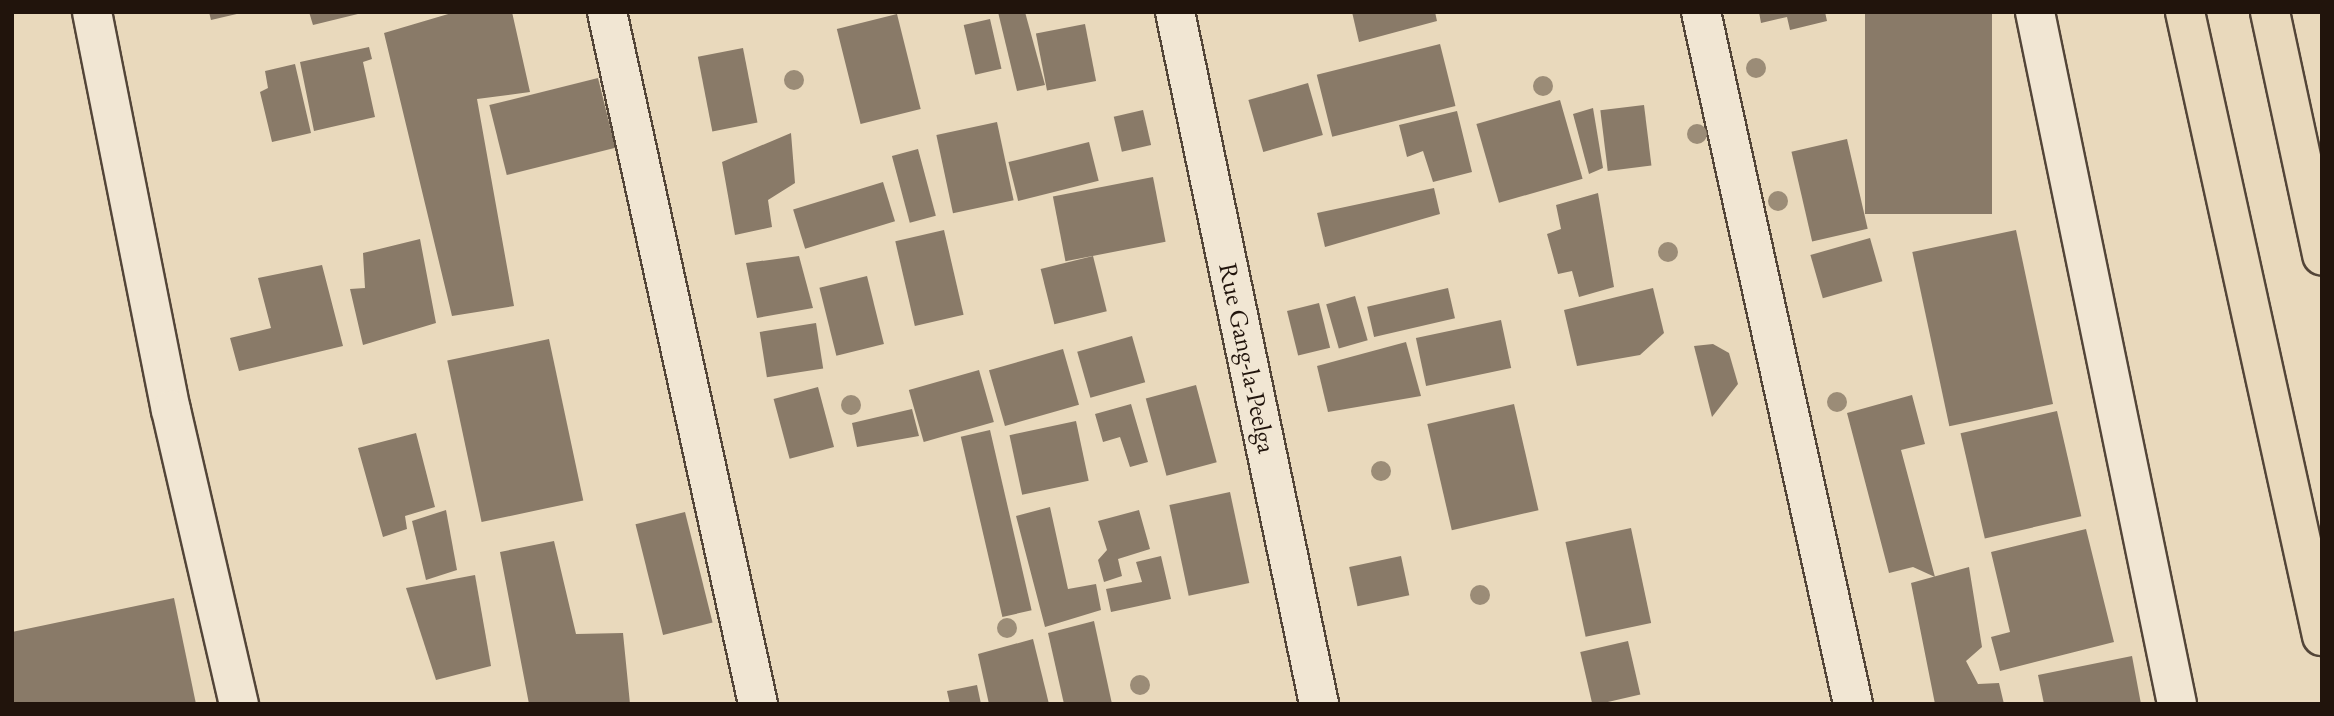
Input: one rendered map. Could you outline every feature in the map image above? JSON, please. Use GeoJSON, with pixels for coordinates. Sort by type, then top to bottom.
{"type":"FeatureCollection","features":[{"type":"Feature","properties":{"kind":"main road"},"geometry":{"type":"LineString","coordinates":[[2185,12],[2322,636]]}},
{"type":"Feature","properties":{"kind":"main road"},"geometry":{"type":"LineString","coordinates":[[2270,12],[2322,255]]}},
{"type":"Feature","properties":{"kind":"street"},"geometry":{"type":"LineString","coordinates":[[92,12],[171,410],[239,704]]}},
{"type":"Feature","properties":{"kind":"street"},"geometry":{"type":"LineString","coordinates":[[607,12],[758,704]]}},
{"type":"Feature","properties":{"kind":"street","name":"Rue Gang-la-Peelga"},"geometry":{"type":"LineString","coordinates":[[1175,12],[1319,704]]}},
{"type":"Feature","properties":{"kind":"street"},"geometry":{"type":"LineString","coordinates":[[1701,12],[1853,704]]}},
{"type":"Feature","properties":{"kind":"street"},"geometry":{"type":"LineString","coordinates":[[2035,12],[2177,704]]}},
{"type":"Feature","properties":{"kind":"building"},"geometry":{"type":"Polygon","coordinates":[[[209,12],[241,12],[241,13],[211,20],[209,12]]]}},
{"type":"Feature","properties":{"kind":"building"},"geometry":{"type":"Polygon","coordinates":[[[309,12],[362,12],[362,13],[313,25],[309,12]]]}},
{"type":"Feature","properties":{"kind":"building"},"geometry":{"type":"Polygon","coordinates":[[[455,12],[512,12],[530,92],[477,99],[514,306],[452,316],[384,33],[455,12]]]}},
{"type":"Feature","properties":{"kind":"building"},"geometry":{"type":"Polygon","coordinates":[[[998,12],[1025,12],[1045,85],[1017,91],[998,12]]]}},
{"type":"Feature","properties":{"kind":"building"},"geometry":{"type":"Polygon","coordinates":[[[1352,12],[1435,12],[1437,21],[1359,42],[1352,12]]]}},
{"type":"Feature","properties":{"kind":"building"},"geometry":{"type":"Polygon","coordinates":[[[1759,12],[1825,12],[1827,21],[1790,30],[1787,17],[1761,23],[1759,12]]]}},
{"type":"Feature","properties":{"kind":"building"},"geometry":{"type":"Polygon","coordinates":[[[1865,12],[1992,12],[1992,214],[1865,214],[1865,12]]]}},
{"type":"Feature","properties":{"kind":"building"},"geometry":{"type":"Polygon","coordinates":[[[897,14],[921,109],[861,124],[837,29],[897,14]]]}},
{"type":"Feature","properties":{"kind":"building"},"geometry":{"type":"Polygon","coordinates":[[[990,19],[1001,69],[975,75],[964,25],[990,19]]]}},
{"type":"Feature","properties":{"kind":"building"},"geometry":{"type":"Polygon","coordinates":[[[1085,24],[1096,81],[1047,90],[1036,34],[1085,24]]]}},
{"type":"Feature","properties":{"kind":"building"},"geometry":{"type":"Polygon","coordinates":[[[1440,44],[1455,106],[1332,137],[1317,75],[1440,44]]]}},
{"type":"Feature","properties":{"kind":"building"},"geometry":{"type":"Polygon","coordinates":[[[369,47],[372,59],[363,62],[375,117],[314,131],[300,62],[369,47]]]}},
{"type":"Feature","properties":{"kind":"building"},"geometry":{"type":"Polygon","coordinates":[[[743,48],[758,123],[712,131],[698,57],[743,48]]]}},
{"type":"Feature","properties":{"kind":"building"},"geometry":{"type":"Polygon","coordinates":[[[295,64],[311,133],[272,142],[260,92],[268,88],[265,71],[295,64]]]}},
{"type":"Feature","properties":{"kind":"building"},"geometry":{"type":"Polygon","coordinates":[[[598,78],[615,148],[507,175],[489,105],[598,78]]]}},
{"type":"Feature","properties":{"kind":"building"},"geometry":{"type":"Polygon","coordinates":[[[1308,83],[1323,135],[1263,152],[1248,100],[1308,83]]]}},
{"type":"Feature","properties":{"kind":"building"},"geometry":{"type":"Polygon","coordinates":[[[1560,100],[1583,179],[1499,203],[1476,124],[1560,100]]]}},
{"type":"Feature","properties":{"kind":"building"},"geometry":{"type":"Polygon","coordinates":[[[1644,105],[1651,166],[1608,171],[1600,110],[1644,105]]]}},
{"type":"Feature","properties":{"kind":"building"},"geometry":{"type":"Polygon","coordinates":[[[1593,108],[1603,168],[1589,174],[1573,114],[1593,108]]]}},
{"type":"Feature","properties":{"kind":"building"},"geometry":{"type":"Polygon","coordinates":[[[1143,110],[1151,145],[1122,152],[1114,117],[1143,110]]]}},
{"type":"Feature","properties":{"kind":"building"},"geometry":{"type":"Polygon","coordinates":[[[1457,111],[1472,172],[1433,182],[1423,151],[1407,157],[1399,125],[1457,111]]]}},
{"type":"Feature","properties":{"kind":"building"},"geometry":{"type":"Polygon","coordinates":[[[997,122],[1014,200],[953,213],[936,135],[997,122]]]}},
{"type":"Feature","properties":{"kind":"building"},"geometry":{"type":"Polygon","coordinates":[[[791,133],[795,183],[768,200],[772,227],[735,235],[722,162],[791,133]]]}},
{"type":"Feature","properties":{"kind":"building"},"geometry":{"type":"Polygon","coordinates":[[[1847,139],[1868,229],[1812,241],[1791,152],[1847,139]]]}},
{"type":"Feature","properties":{"kind":"building"},"geometry":{"type":"Polygon","coordinates":[[[1089,142],[1099,181],[1018,201],[1008,162],[1089,142]]]}},
{"type":"Feature","properties":{"kind":"building"},"geometry":{"type":"Polygon","coordinates":[[[918,149],[936,216],[910,223],[892,156],[918,149]]]}},
{"type":"Feature","properties":{"kind":"building"},"geometry":{"type":"Polygon","coordinates":[[[1153,177],[1166,242],[1065,261],[1053,196],[1153,177]]]}},
{"type":"Feature","properties":{"kind":"building"},"geometry":{"type":"Polygon","coordinates":[[[883,182],[895,221],[805,249],[793,209],[883,182]]]}},
{"type":"Feature","properties":{"kind":"building"},"geometry":{"type":"Polygon","coordinates":[[[1434,188],[1440,214],[1325,247],[1317,213],[1434,188]]]}},
{"type":"Feature","properties":{"kind":"building"},"geometry":{"type":"Polygon","coordinates":[[[1598,193],[1614,287],[1579,297],[1572,271],[1558,274],[1547,234],[1561,229],[1556,205],[1598,193]]]}},
{"type":"Feature","properties":{"kind":"building"},"geometry":{"type":"Polygon","coordinates":[[[944,230],[964,315],[915,326],[895,241],[944,230]]]}},
{"type":"Feature","properties":{"kind":"building"},"geometry":{"type":"Polygon","coordinates":[[[2016,230],[2053,404],[1949,426],[1912,252],[2016,230]]]}},
{"type":"Feature","properties":{"kind":"building"},"geometry":{"type":"Polygon","coordinates":[[[1870,238],[1882,281],[1823,298],[1810,255],[1870,238]]]}},
{"type":"Feature","properties":{"kind":"building"},"geometry":{"type":"Polygon","coordinates":[[[420,239],[436,323],[363,345],[350,289],[365,288],[363,253],[420,239]]]}},
{"type":"Feature","properties":{"kind":"building"},"geometry":{"type":"Polygon","coordinates":[[[799,256],[813,308],[757,318],[746,263],[799,256]]]}},
{"type":"Feature","properties":{"kind":"building"},"geometry":{"type":"Polygon","coordinates":[[[1093,256],[1107,311],[1054,324],[1041,269],[1093,256]]]}},
{"type":"Feature","properties":{"kind":"building"},"geometry":{"type":"Polygon","coordinates":[[[322,265],[343,346],[239,371],[230,338],[271,328],[258,278],[322,265]]]}},
{"type":"Feature","properties":{"kind":"building"},"geometry":{"type":"Polygon","coordinates":[[[867,276],[884,344],[836,356],[819,288],[867,276]]]}},
{"type":"Feature","properties":{"kind":"building"},"geometry":{"type":"Polygon","coordinates":[[[1448,288],[1455,318],[1374,337],[1367,307],[1448,288]]]}},
{"type":"Feature","properties":{"kind":"building"},"geometry":{"type":"Polygon","coordinates":[[[1653,288],[1664,333],[1640,355],[1577,366],[1564,310],[1653,288]]]}},
{"type":"Feature","properties":{"kind":"building"},"geometry":{"type":"Polygon","coordinates":[[[1355,296],[1368,340],[1339,348],[1326,304],[1355,296]]]}},
{"type":"Feature","properties":{"kind":"building"},"geometry":{"type":"Polygon","coordinates":[[[1319,303],[1330,348],[1298,356],[1287,311],[1319,303]]]}},
{"type":"Feature","properties":{"kind":"building"},"geometry":{"type":"Polygon","coordinates":[[[1501,320],[1511,368],[1426,386],[1416,338],[1501,320]]]}},
{"type":"Feature","properties":{"kind":"building"},"geometry":{"type":"Polygon","coordinates":[[[816,323],[823,368],[767,377],[760,332],[816,323]]]}},
{"type":"Feature","properties":{"kind":"building"},"geometry":{"type":"Polygon","coordinates":[[[1132,336],[1145,382],[1090,398],[1077,352],[1132,336]]]}},
{"type":"Feature","properties":{"kind":"building"},"geometry":{"type":"Polygon","coordinates":[[[549,339],[583,500],[482,522],[447,361],[549,339]]]}},
{"type":"Feature","properties":{"kind":"building"},"geometry":{"type":"Polygon","coordinates":[[[1406,342],[1421,396],[1328,412],[1317,366],[1406,342]]]}},
{"type":"Feature","properties":{"kind":"building"},"geometry":{"type":"Polygon","coordinates":[[[1713,344],[1729,353],[1738,384],[1712,417],[1694,346],[1713,344]]]}},
{"type":"Feature","properties":{"kind":"building"},"geometry":{"type":"Polygon","coordinates":[[[1063,349],[1079,405],[1005,426],[989,370],[1063,349]]]}},
{"type":"Feature","properties":{"kind":"building"},"geometry":{"type":"Polygon","coordinates":[[[979,370],[994,422],[924,442],[909,390],[979,370]]]}},
{"type":"Feature","properties":{"kind":"building"},"geometry":{"type":"Polygon","coordinates":[[[1196,385],[1217,462],[1166,476],[1146,398],[1196,385]]]}},
{"type":"Feature","properties":{"kind":"building"},"geometry":{"type":"Polygon","coordinates":[[[818,387],[834,447],[790,459],[774,399],[818,387]]]}},
{"type":"Feature","properties":{"kind":"building"},"geometry":{"type":"Polygon","coordinates":[[[1912,395],[1925,444],[1901,450],[1935,577],[1913,567],[1889,573],[1847,413],[1912,395]]]}},
{"type":"Feature","properties":{"kind":"building"},"geometry":{"type":"Polygon","coordinates":[[[1131,404],[1148,462],[1130,467],[1120,437],[1103,442],[1095,414],[1131,404]]]}},
{"type":"Feature","properties":{"kind":"building"},"geometry":{"type":"Polygon","coordinates":[[[1514,404],[1539,510],[1452,530],[1427,424],[1514,404]]]}},
{"type":"Feature","properties":{"kind":"building"},"geometry":{"type":"Polygon","coordinates":[[[912,409],[919,436],[857,447],[852,423],[912,409]]]}},
{"type":"Feature","properties":{"kind":"building"},"geometry":{"type":"Polygon","coordinates":[[[2057,411],[2081,516],[1985,539],[1961,433],[2057,411]]]}},
{"type":"Feature","properties":{"kind":"building"},"geometry":{"type":"Polygon","coordinates":[[[1076,421],[1089,481],[1022,495],[1009,435],[1076,421]]]}},
{"type":"Feature","properties":{"kind":"building"},"geometry":{"type":"Polygon","coordinates":[[[990,430],[1032,610],[1002,617],[961,437],[990,430]]]}},
{"type":"Feature","properties":{"kind":"building"},"geometry":{"type":"Polygon","coordinates":[[[416,433],[435,507],[405,516],[407,529],[383,537],[358,448],[416,433]]]}},
{"type":"Feature","properties":{"kind":"building"},"geometry":{"type":"Polygon","coordinates":[[[1230,492],[1249,583],[1189,596],[1169,505],[1230,492]]]}},
{"type":"Feature","properties":{"kind":"building"},"geometry":{"type":"Polygon","coordinates":[[[1050,507],[1068,589],[1096,584],[1101,610],[1045,627],[1016,516],[1050,507]]]}},
{"type":"Feature","properties":{"kind":"building"},"geometry":{"type":"Polygon","coordinates":[[[446,510],[457,570],[426,580],[412,521],[446,510]]]}},
{"type":"Feature","properties":{"kind":"building"},"geometry":{"type":"Polygon","coordinates":[[[1139,510],[1150,549],[1118,559],[1122,576],[1104,582],[1098,560],[1107,550],[1098,521],[1139,510]]]}},
{"type":"Feature","properties":{"kind":"building"},"geometry":{"type":"Polygon","coordinates":[[[685,512],[713,623],[663,635],[636,524],[685,512]]]}},
{"type":"Feature","properties":{"kind":"building"},"geometry":{"type":"Polygon","coordinates":[[[1631,528],[1651,623],[1586,637],[1565,542],[1631,528]]]}},
{"type":"Feature","properties":{"kind":"building"},"geometry":{"type":"Polygon","coordinates":[[[2086,529],[2114,642],[2000,671],[1991,637],[2010,632],[1991,552],[2086,529]]]}},
{"type":"Feature","properties":{"kind":"building"},"geometry":{"type":"Polygon","coordinates":[[[554,541],[576,634],[623,633],[630,704],[529,704],[500,552],[554,541]]]}},
{"type":"Feature","properties":{"kind":"building"},"geometry":{"type":"Polygon","coordinates":[[[1161,556],[1171,599],[1111,612],[1106,589],[1142,582],[1136,562],[1161,556]]]}},
{"type":"Feature","properties":{"kind":"building"},"geometry":{"type":"Polygon","coordinates":[[[1401,556],[1409,595],[1357,606],[1349,567],[1401,556]]]}},
{"type":"Feature","properties":{"kind":"building"},"geometry":{"type":"Polygon","coordinates":[[[1969,567],[1982,647],[1966,661],[1978,684],[1999,683],[2004,704],[1935,704],[1911,583],[1969,567]]]}},
{"type":"Feature","properties":{"kind":"building"},"geometry":{"type":"Polygon","coordinates":[[[475,575],[491,666],[436,680],[406,588],[475,575]]]}},
{"type":"Feature","properties":{"kind":"building"},"geometry":{"type":"Polygon","coordinates":[[[174,598],[196,704],[12,704],[12,632],[174,598]]]}},
{"type":"Feature","properties":{"kind":"building"},"geometry":{"type":"Polygon","coordinates":[[[1094,621],[1112,704],[1064,704],[1048,633],[1094,621]]]}},
{"type":"Feature","properties":{"kind":"building"},"geometry":{"type":"Polygon","coordinates":[[[1033,639],[1049,704],[989,704],[978,654],[1033,639]]]}},
{"type":"Feature","properties":{"kind":"building"},"geometry":{"type":"Polygon","coordinates":[[[1628,641],[1640,695],[1592,704],[1580,652],[1628,641]]]}},
{"type":"Feature","properties":{"kind":"building"},"geometry":{"type":"Polygon","coordinates":[[[2132,656],[2141,704],[2044,704],[2038,675],[2132,656]]]}},
{"type":"Feature","properties":{"kind":"building"},"geometry":{"type":"Polygon","coordinates":[[[977,685],[981,704],[950,704],[947,691],[977,685]]]}}]}
